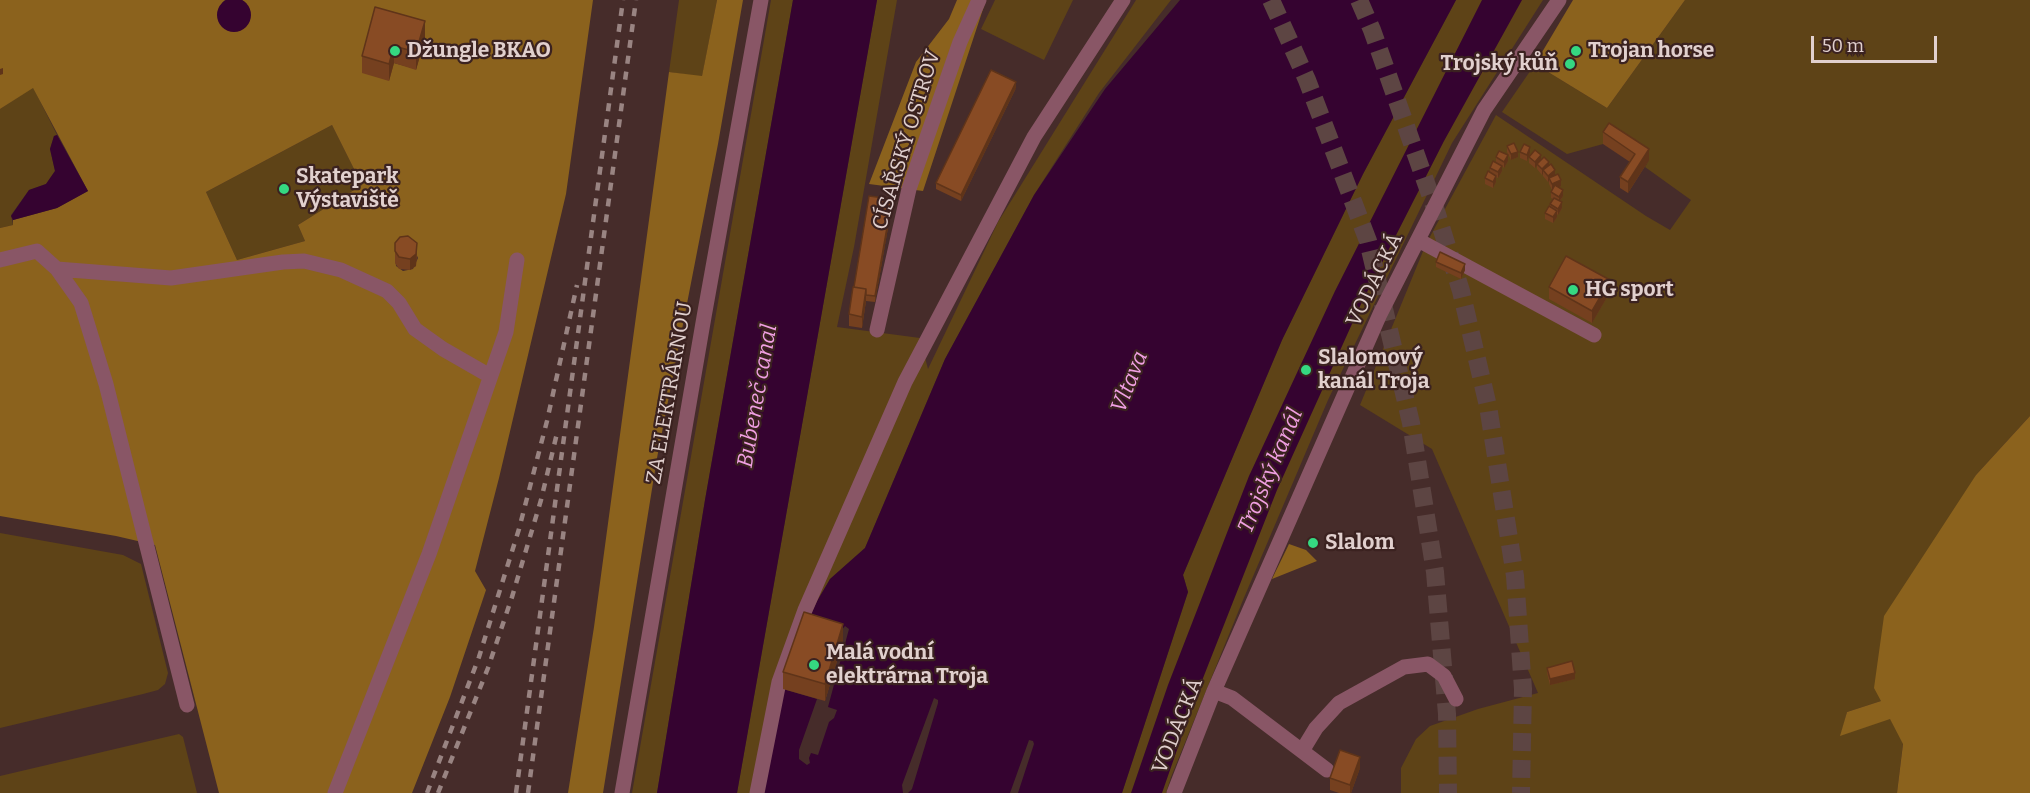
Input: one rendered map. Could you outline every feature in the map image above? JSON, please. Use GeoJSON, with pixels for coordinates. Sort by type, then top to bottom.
{"type":"FeatureCollection","features":[{"type":"Feature","properties":{"kind":"street","name":"ZA ELEKTRÁRNOU"},"geometry":{"type":"LineString","coordinates":[[622,793],[761,0]]}},
{"type":"Feature","properties":{"kind":"street","name":"CÍSAŘSKÝ OSTROV"},"geometry":{"type":"LineString","coordinates":[[877,330],[909,189],[960,42],[979,0]]}},
{"type":"Feature","properties":{"kind":"street"},"geometry":{"type":"LineString","coordinates":[[758,793],[778,682],[805,610],[905,382],[1034,137],[1123,0]]}},
{"type":"Feature","properties":{"kind":"street","name":"VODÁCKÁ"},"geometry":{"type":"LineString","coordinates":[[1174,793],[1214,691],[1380,314],[1484,110],[1559,0]]}},
{"type":"Feature","properties":{"kind":"street"},"geometry":{"type":"LineString","coordinates":[[1418,240],[1594,334]]}},
{"type":"Feature","properties":{"kind":"street"},"geometry":{"type":"LineString","coordinates":[[0,260],[37,251],[57,269],[81,303],[106,384],[187,705]]}},
{"type":"Feature","properties":{"kind":"street"},"geometry":{"type":"LineString","coordinates":[[335,793],[429,554],[506,332],[517,260]]}},
{"type":"Feature","properties":{"kind":"street"},"geometry":{"type":"LineString","coordinates":[[57,269],[171,278],[304,261],[341,270],[387,291],[399,303],[416,329],[443,349],[490,376]]}},
{"type":"Feature","properties":{"kind":"street"},"geometry":{"type":"LineString","coordinates":[[1302,751],[1316,728],[1339,703],[1404,667],[1428,664],[1443,676],[1456,699]]}},
{"type":"Feature","properties":{"kind":"street"},"geometry":{"type":"LineString","coordinates":[[1214,691],[1232,698],[1327,770]]}},
{"type":"Feature","properties":{"kind":"shaded area"},"geometry":{"type":"Polygon","coordinates":[[[0,0],[225,0],[222,3],[247,4],[242,0],[593,0],[566,194],[475,571],[486,590],[450,697],[412,793],[219,793],[155,545],[0,516],[0,228],[13,225],[13,220],[57,208],[88,191],[33,88],[0,109],[0,0]],[[424,38],[394,63],[416,69],[424,38]],[[332,125],[206,192],[237,260],[305,241],[298,225],[362,185],[332,125]],[[415,251],[395,255],[396,266],[403,271],[413,269],[418,258],[415,251]]]}},
{"type":"Feature","properties":{"kind":"shaded area"},"geometry":{"type":"Polygon","coordinates":[[[679,0],[717,0],[702,77],[669,72],[679,0]]]}},
{"type":"Feature","properties":{"kind":"shaded area"},"geometry":{"type":"Polygon","coordinates":[[[717,0],[743,0],[718,144],[657,458],[603,793],[568,793],[594,627],[669,72],[702,76],[717,0]]]}},
{"type":"Feature","properties":{"kind":"shaded area"},"geometry":{"type":"Polygon","coordinates":[[[771,0],[793,0],[705,500],[657,793],[632,793],[771,0]]]}},
{"type":"Feature","properties":{"kind":"shaded area"},"geometry":{"type":"Polygon","coordinates":[[[877,0],[897,0],[854,247],[837,327],[920,338],[928,369],[998,222],[1136,0],[1171,0],[1099,93],[1034,195],[945,359],[865,548],[830,579],[783,689],[764,793],[737,793],[877,0]]]}},
{"type":"Feature","properties":{"kind":"shaded area"},"geometry":{"type":"Polygon","coordinates":[[[957,0],[986,0],[923,191],[869,184],[916,62],[949,19],[957,0]]]}},
{"type":"Feature","properties":{"kind":"shaded area"},"geometry":{"type":"Polygon","coordinates":[[[995,0],[1073,0],[1044,60],[981,29],[995,0]]]}},
{"type":"Feature","properties":{"kind":"shaded area","name":"Slalomový kanál Troja"},"geometry":{"type":"Polygon","coordinates":[[[1456,0],[1543,0],[1452,143],[1328,400],[1243,600],[1166,793],[1122,793],[1188,592],[1183,575],[1282,340],[1363,174],[1456,0]]]}},
{"type":"Feature","properties":{"kind":"shaded area"},"geometry":{"type":"Polygon","coordinates":[[[1573,0],[1685,0],[1607,108],[1535,64],[1573,0]]]}},
{"type":"Feature","properties":{"kind":"shaded area"},"geometry":{"type":"Polygon","coordinates":[[[1685,0],[2030,0],[2030,416],[1976,475],[1881,701],[1847,712],[1841,735],[1890,718],[1903,743],[1897,793],[1401,793],[1401,768],[1416,739],[1430,726],[1478,709],[1538,693],[1432,449],[1360,405],[1426,244],[1496,115],[1670,230],[1691,200],[1645,167],[1649,160],[1609,134],[1603,144],[1567,154],[1502,112],[1535,64],[1607,108],[1685,0]]]}},
{"type":"Feature","properties":{"kind":"shaded area"},"geometry":{"type":"Polygon","coordinates":[[[33,87],[57,135],[54,136],[50,149],[55,171],[46,184],[29,190],[11,215],[13,225],[0,228],[0,109],[33,87]]]}},
{"type":"Feature","properties":{"kind":"shaded area","name":"Skatepark Výstaviště"},"geometry":{"type":"Polygon","coordinates":[[[332,125],[362,185],[298,225],[305,241],[237,260],[206,192],[332,125]]]}},
{"type":"Feature","properties":{"kind":"shaded area"},"geometry":{"type":"Polygon","coordinates":[[[2030,416],[2030,793],[1897,793],[1903,744],[1890,719],[1840,736],[1847,712],[1881,701],[1874,688],[1884,616],[1976,475],[2030,416]]]}},
{"type":"Feature","properties":{"kind":"shaded area"},"geometry":{"type":"Polygon","coordinates":[[[0,533],[123,555],[141,564],[168,673],[165,684],[158,690],[143,694],[0,728],[0,533]]]}},
{"type":"Feature","properties":{"kind":"shaded area"},"geometry":{"type":"Polygon","coordinates":[[[1289,544],[1306,550],[1317,561],[1272,579],[1289,544]]]}},
{"type":"Feature","properties":{"kind":"shaded area"},"geometry":{"type":"Polygon","coordinates":[[[179,734],[183,737],[197,793],[0,793],[0,776],[179,734]]]}},
{"type":"Feature","properties":{"kind":"water"},"geometry":{"type":"Polygon","coordinates":[[[234,-2],[246,3],[251,15],[246,27],[234,32],[222,27],[217,15],[222,3],[234,-2]]]}},
{"type":"Feature","properties":{"kind":"water","name":"Bubeneč canal"},"geometry":{"type":"Polygon","coordinates":[[[793,0],[877,0],[737,793],[657,793],[705,500],[793,0]]]}},
{"type":"Feature","properties":{"kind":"water","name":"Vltava"},"geometry":{"type":"Polygon","coordinates":[[[1180,0],[1456,0],[1363,174],[1282,340],[1183,575],[1188,592],[1122,793],[1018,793],[1034,744],[1029,740],[1010,793],[908,793],[912,789],[938,703],[938,700],[934,698],[902,785],[903,793],[764,793],[783,689],[817,699],[799,750],[799,759],[807,765],[810,763],[811,753],[818,755],[829,722],[834,718],[837,710],[828,707],[849,629],[845,626],[834,639],[804,629],[817,601],[830,579],[865,548],[945,359],[1034,195],[1105,89],[1180,0]]]}},
{"type":"Feature","properties":{"kind":"water","name":"Trojský kanál"},"geometry":{"type":"Polygon","coordinates":[[[1482,0],[1522,0],[1444,141],[1361,304],[1277,490],[1194,701],[1162,793],[1131,793],[1168,685],[1249,476],[1335,291],[1482,0]]]}},
{"type":"Feature","properties":{"kind":"water"},"geometry":{"type":"Polygon","coordinates":[[[57,135],[88,191],[57,208],[13,220],[11,216],[29,190],[46,184],[55,171],[50,149],[54,136],[57,135]]]}},
{"type":"Feature","properties":{"kind":"building"},"geometry":{"type":"Polygon","coordinates":[[[375,7],[425,21],[416,52],[394,46],[389,64],[362,56],[375,7]]]}},
{"type":"Feature","properties":{"kind":"building"},"geometry":{"type":"Polygon","coordinates":[[[991,70],[1016,82],[961,195],[936,183],[991,70]]]}},
{"type":"Feature","properties":{"kind":"building"},"geometry":{"type":"Polygon","coordinates":[[[1609,123],[1649,149],[1628,182],[1620,177],[1635,154],[1603,132],[1609,123]]]}},
{"type":"Feature","properties":{"kind":"building"},"geometry":{"type":"Polygon","coordinates":[[[1514,143],[1518,152],[1511,154],[1507,146],[1514,143]]]}},
{"type":"Feature","properties":{"kind":"building"},"geometry":{"type":"Polygon","coordinates":[[[1524,144],[1530,147],[1527,155],[1520,152],[1524,144]]]}},
{"type":"Feature","properties":{"kind":"building"},"geometry":{"type":"Polygon","coordinates":[[[1535,150],[1541,155],[1535,162],[1529,157],[1535,150]]]}},
{"type":"Feature","properties":{"kind":"building"},"geometry":{"type":"Polygon","coordinates":[[[1499,151],[1508,155],[1504,162],[1496,157],[1499,151]]]}},
{"type":"Feature","properties":{"kind":"building"},"geometry":{"type":"Polygon","coordinates":[[[1544,157],[1549,162],[1542,169],[1537,164],[1544,157]]]}},
{"type":"Feature","properties":{"kind":"building"},"geometry":{"type":"Polygon","coordinates":[[[1493,161],[1502,166],[1498,172],[1490,168],[1493,161]]]}},
{"type":"Feature","properties":{"kind":"building"},"geometry":{"type":"Polygon","coordinates":[[[1551,164],[1555,170],[1548,176],[1543,170],[1551,164]]]}},
{"type":"Feature","properties":{"kind":"building"},"geometry":{"type":"Polygon","coordinates":[[[1488,171],[1496,176],[1493,182],[1485,178],[1488,171]]]}},
{"type":"Feature","properties":{"kind":"building"},"geometry":{"type":"Polygon","coordinates":[[[1558,174],[1561,180],[1552,184],[1549,178],[1558,174]]]}},
{"type":"Feature","properties":{"kind":"building"},"geometry":{"type":"Polygon","coordinates":[[[1555,185],[1563,190],[1559,197],[1551,192],[1555,185]]]}},
{"type":"Feature","properties":{"kind":"building"},"geometry":{"type":"Polygon","coordinates":[[[869,196],[892,199],[875,296],[866,295],[866,289],[854,287],[869,196]]]}},
{"type":"Feature","properties":{"kind":"building"},"geometry":{"type":"Polygon","coordinates":[[[1554,198],[1562,202],[1558,209],[1550,204],[1554,198]]]}},
{"type":"Feature","properties":{"kind":"building"},"geometry":{"type":"Polygon","coordinates":[[[1549,206],[1557,211],[1553,217],[1545,213],[1549,206]]]}},
{"type":"Feature","properties":{"kind":"building"},"geometry":{"type":"Polygon","coordinates":[[[408,236],[417,243],[416,254],[410,259],[399,257],[395,251],[395,243],[400,237],[408,236]]]}},
{"type":"Feature","properties":{"kind":"building"},"geometry":{"type":"Polygon","coordinates":[[[1440,252],[1465,264],[1461,273],[1436,262],[1440,252]]]}},
{"type":"Feature","properties":{"kind":"building"},"geometry":{"type":"Polygon","coordinates":[[[1566,256],[1610,280],[1592,311],[1549,287],[1566,256]]]}},
{"type":"Feature","properties":{"kind":"building"},"geometry":{"type":"Polygon","coordinates":[[[853,287],[866,289],[862,317],[849,314],[853,287]]]}},
{"type":"Feature","properties":{"kind":"building","name":"Malá vodní elektrárna Troja"},"geometry":{"type":"Polygon","coordinates":[[[804,612],[843,624],[825,684],[783,672],[804,612]]]}},
{"type":"Feature","properties":{"kind":"building"},"geometry":{"type":"Polygon","coordinates":[[[1572,661],[1575,673],[1550,679],[1547,668],[1572,661]]]}},
{"type":"Feature","properties":{"kind":"building"},"geometry":{"type":"Polygon","coordinates":[[[1340,750],[1360,757],[1350,785],[1330,778],[1340,750]]]}},
{"type":"Feature","properties":{"kind":"tunnel"},"geometry":{"type":"LineString","coordinates":[[1271,0],[1307,80],[1368,241],[1411,423],[1435,572],[1447,714],[1448,793]]}},
{"type":"Feature","properties":{"kind":"tunnel"},"geometry":{"type":"LineString","coordinates":[[1359,0],[1372,30],[1437,214],[1461,291],[1488,406],[1515,576],[1523,689],[1521,793]]}},
{"type":"Feature","properties":{"kind":"railway"},"geometry":{"type":"LineString","coordinates":[[516,793],[623,0]]}},
{"type":"Feature","properties":{"kind":"railway"},"geometry":{"type":"LineString","coordinates":[[528,793],[636,0]]}},
{"type":"Feature","properties":{"kind":"railway"},"geometry":{"type":"LineString","coordinates":[[427,793],[479,657],[519,529],[547,421],[577,285]]}},
{"type":"Feature","properties":{"kind":"railway"},"geometry":{"type":"LineString","coordinates":[[438,793],[488,668],[512,597],[541,500],[558,429]]}},
{"type":"Feature","properties":{"kind":"place","name":"Džungle BKAO"},"geometry":{"type":"Point","coordinates":[395,51]}},
{"type":"Feature","properties":{"kind":"place","name":"Trojan horse"},"geometry":{"type":"Point","coordinates":[1576,51]}},
{"type":"Feature","properties":{"kind":"place","name":"Trojský kůň"},"geometry":{"type":"Point","coordinates":[1570,64]}},
{"type":"Feature","properties":{"kind":"place","name":"Skatepark Výstaviště"},"geometry":{"type":"Point","coordinates":[284,189]}},
{"type":"Feature","properties":{"kind":"place","name":"HG sport"},"geometry":{"type":"Point","coordinates":[1573,290]}},
{"type":"Feature","properties":{"kind":"place","name":"Slalomový kanál Troja"},"geometry":{"type":"Point","coordinates":[1306,370]}},
{"type":"Feature","properties":{"kind":"place","name":"Slalom"},"geometry":{"type":"Point","coordinates":[1313,543]}},
{"type":"Feature","properties":{"kind":"place","name":"Malá vodní elektrárna Troja"},"geometry":{"type":"Point","coordinates":[814,665]}}]}
